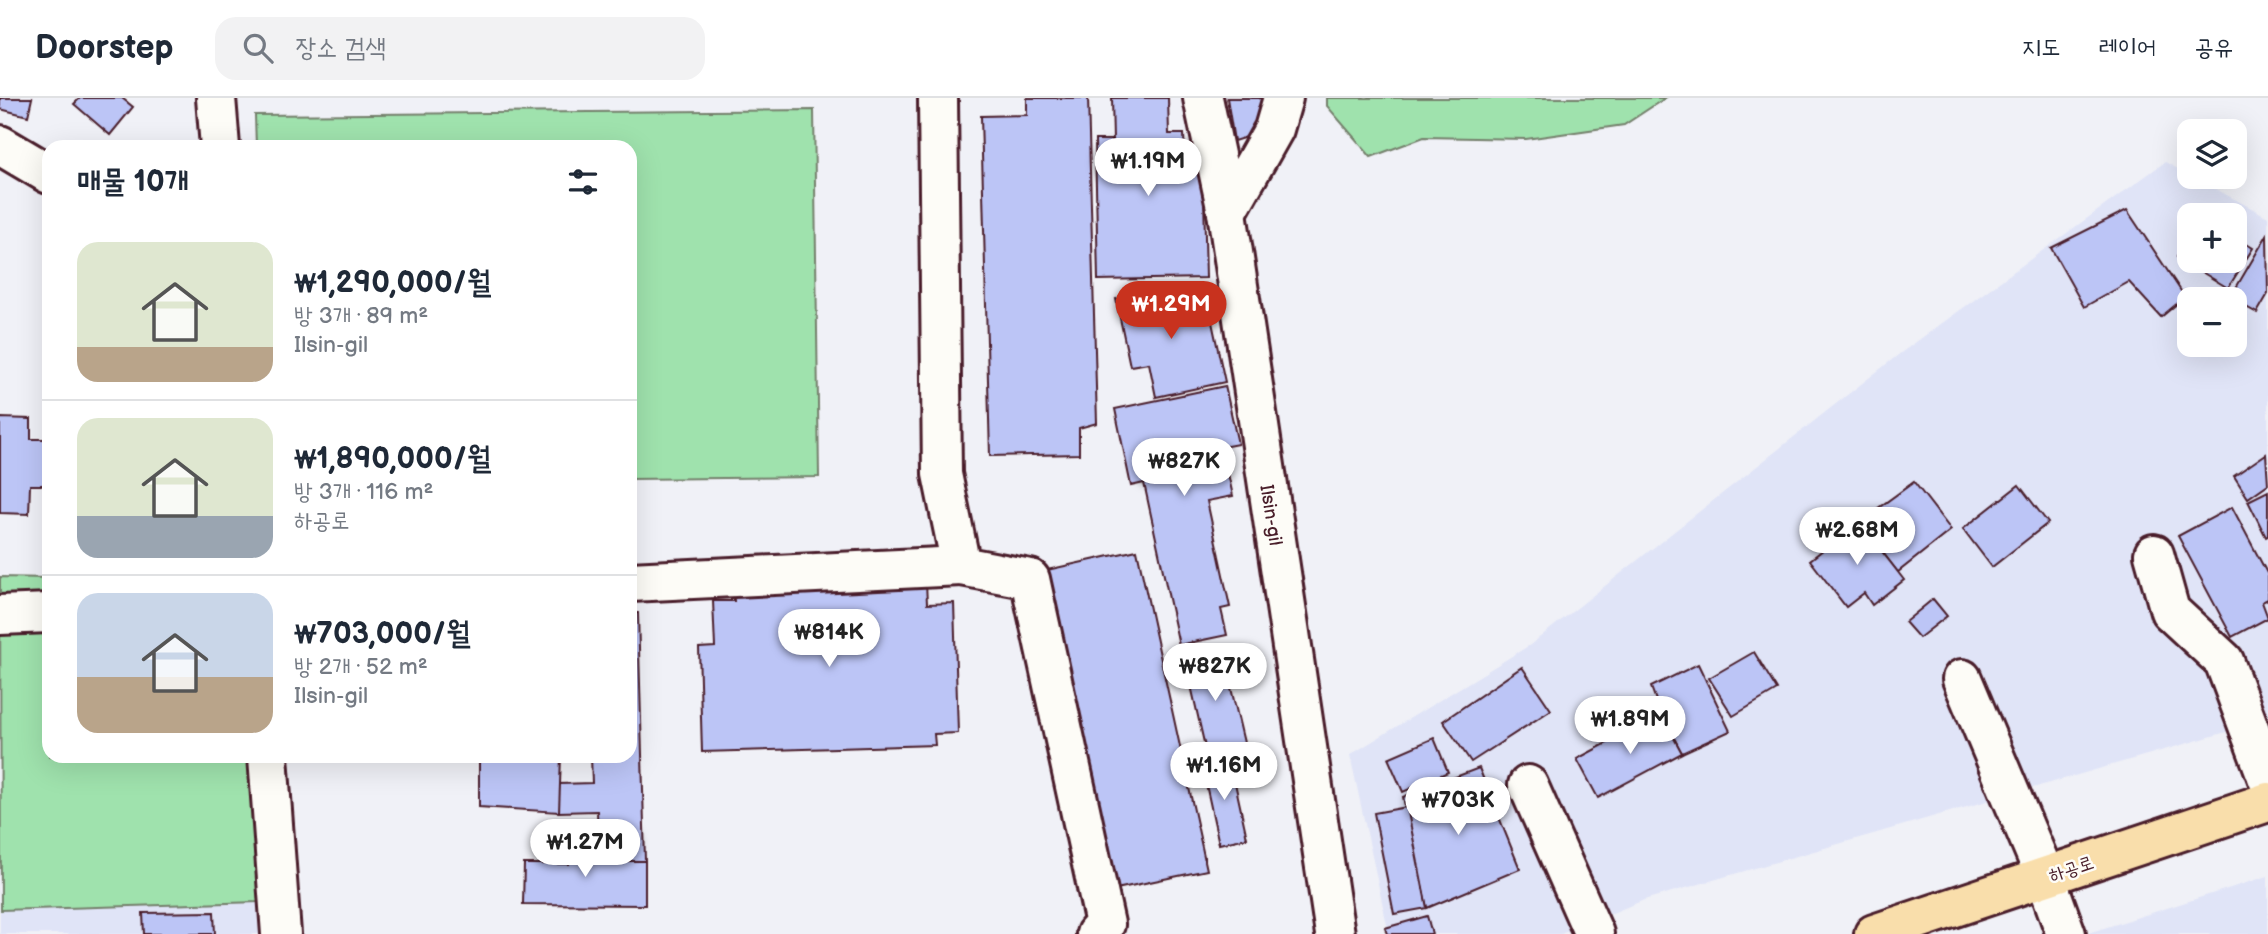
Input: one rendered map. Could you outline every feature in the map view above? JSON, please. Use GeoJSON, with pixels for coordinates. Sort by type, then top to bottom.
{"type":"FeatureCollection","features":[{"type":"Feature","properties":{"kind":"main road","name":"하공로"},"geometry":{"type":"LineString","coordinates":[[1874,934],[2268,802]]}},
{"type":"Feature","properties":{"kind":"street"},"geometry":{"type":"LineString","coordinates":[[216,98],[219,140]]}},
{"type":"Feature","properties":{"kind":"street"},"geometry":{"type":"LineString","coordinates":[[938,98],[942,474],[961,566]]}},
{"type":"Feature","properties":{"kind":"street","name":"Ilsin-gil"},"geometry":{"type":"LineString","coordinates":[[1203,98],[1227,212],[1335,934]]}},
{"type":"Feature","properties":{"kind":"street"},"geometry":{"type":"LineString","coordinates":[[1227,212],[1274,129],[1283,98]]}},
{"type":"Feature","properties":{"kind":"street"},"geometry":{"type":"LineString","coordinates":[[0,145],[42,170]]}},
{"type":"Feature","properties":{"kind":"street"},"geometry":{"type":"LineString","coordinates":[[2154,554],[2171,611],[2224,660],[2268,779]]}},
{"type":"Feature","properties":{"kind":"street"},"geometry":{"type":"LineString","coordinates":[[637,582],[961,566],[1030,579],[1105,924],[1096,934]]}},
{"type":"Feature","properties":{"kind":"street"},"geometry":{"type":"LineString","coordinates":[[0,615],[42,613]]}},
{"type":"Feature","properties":{"kind":"street"},"geometry":{"type":"LineString","coordinates":[[1962,679],[2045,876],[2066,934]]}},
{"type":"Feature","properties":{"kind":"street"},"geometry":{"type":"LineString","coordinates":[[269,763],[281,934]]}},
{"type":"Feature","properties":{"kind":"street"},"geometry":{"type":"LineString","coordinates":[[1528,785],[1594,934]]}},
{"type":"Feature","properties":{"kind":"shaded area"},"geometry":{"type":"Polygon","coordinates":[[[2165,162],[2177,168],[2177,189],[2216,189],[2242,203],[2177,203],[2177,273],[2247,273],[2247,206],[2268,217],[2268,720],[1644,900],[1561,934],[1389,934],[1350,755],[1530,645],[1898,355],[2165,162]]]}},
{"type":"Feature","properties":{"kind":"shaded area"},"geometry":{"type":"Polygon","coordinates":[[[2268,876],[2268,934],[2085,934],[2268,876]]]}},
{"type":"Feature","properties":{"kind":"shaded area"},"geometry":{"type":"Polygon","coordinates":[[[259,902],[261,934],[0,934],[0,903],[2,910],[259,902]]]}},
{"type":"Feature","properties":{"kind":"green space"},"geometry":{"type":"Polygon","coordinates":[[[1327,98],[1665,98],[1624,125],[1526,139],[1424,137],[1371,157],[1327,106],[1327,98]]]}},
{"type":"Feature","properties":{"kind":"green space"},"geometry":{"type":"Polygon","coordinates":[[[814,110],[819,477],[637,479],[637,140],[256,140],[255,115],[814,110]]]}},
{"type":"Feature","properties":{"kind":"green space"},"geometry":{"type":"Polygon","coordinates":[[[0,577],[42,578],[42,763],[249,763],[259,902],[1,910],[0,577]]]}},
{"type":"Feature","properties":{"kind":"building"},"geometry":{"type":"Polygon","coordinates":[[[0,98],[32,98],[28,116],[0,109],[0,98]]]}},
{"type":"Feature","properties":{"kind":"building"},"geometry":{"type":"Polygon","coordinates":[[[80,98],[122,98],[133,107],[110,135],[74,104],[80,98]]]}},
{"type":"Feature","properties":{"kind":"building"},"geometry":{"type":"Polygon","coordinates":[[[1027,98],[1088,98],[1097,423],[1079,428],[1079,454],[990,456],[981,116],[1027,115],[1027,98]]]}},
{"type":"Feature","properties":{"kind":"building"},"geometry":{"type":"Polygon","coordinates":[[[1112,98],[1168,98],[1169,134],[1184,134],[1185,158],[1203,157],[1206,278],[1098,280],[1095,140],[1113,140],[1112,98]]]}},
{"type":"Feature","properties":{"kind":"building"},"geometry":{"type":"Polygon","coordinates":[[[1227,98],[1262,98],[1256,134],[1234,141],[1227,98]]]}},
{"type":"Feature","properties":{"kind":"building"},"geometry":{"type":"Polygon","coordinates":[[[2127,210],[2178,287],[2177,304],[2161,317],[2129,282],[2084,307],[2051,248],[2127,210]]]}},
{"type":"Feature","properties":{"kind":"building"},"geometry":{"type":"Polygon","coordinates":[[[2267,235],[2268,294],[2257,313],[2247,307],[2247,287],[2236,287],[2267,235]]]}},
{"type":"Feature","properties":{"kind":"building"},"geometry":{"type":"Polygon","coordinates":[[[2247,244],[2253,248],[2247,258],[2247,244]]]}},
{"type":"Feature","properties":{"kind":"building"},"geometry":{"type":"Polygon","coordinates":[[[2203,273],[2237,273],[2226,287],[2203,273]]]}},
{"type":"Feature","properties":{"kind":"building"},"geometry":{"type":"Polygon","coordinates":[[[1175,287],[1179,304],[1207,299],[1225,382],[1156,397],[1149,363],[1130,366],[1116,299],[1175,287]]]}},
{"type":"Feature","properties":{"kind":"building"},"geometry":{"type":"Polygon","coordinates":[[[1225,386],[1238,444],[1222,447],[1233,496],[1207,501],[1230,607],[1221,609],[1227,635],[1179,645],[1144,483],[1131,486],[1115,409],[1225,386]]]}},
{"type":"Feature","properties":{"kind":"building"},"geometry":{"type":"Polygon","coordinates":[[[0,418],[31,419],[31,439],[42,439],[42,485],[30,485],[29,514],[0,513],[0,418]]]}},
{"type":"Feature","properties":{"kind":"building"},"geometry":{"type":"Polygon","coordinates":[[[2266,454],[2268,484],[2248,498],[2234,476],[2266,454]]]}},
{"type":"Feature","properties":{"kind":"building"},"geometry":{"type":"Polygon","coordinates":[[[1914,482],[1951,530],[1898,572],[1859,522],[1914,482]]]}},
{"type":"Feature","properties":{"kind":"building"},"geometry":{"type":"Polygon","coordinates":[[[2019,485],[2048,523],[1992,567],[1963,529],[2019,485]]]}},
{"type":"Feature","properties":{"kind":"building"},"geometry":{"type":"Polygon","coordinates":[[[2268,491],[2268,536],[2266,537],[2248,501],[2268,491]]]}},
{"type":"Feature","properties":{"kind":"building"},"geometry":{"type":"Polygon","coordinates":[[[2232,507],[2268,575],[2268,599],[2262,602],[2268,618],[2232,637],[2178,536],[2232,507]]]}},
{"type":"Feature","properties":{"kind":"building"},"geometry":{"type":"Polygon","coordinates":[[[1859,522],[1904,580],[1872,605],[1864,593],[1846,607],[1810,560],[1859,522]]]}},
{"type":"Feature","properties":{"kind":"building"},"geometry":{"type":"Polygon","coordinates":[[[1137,550],[1207,870],[1116,889],[1047,570],[1137,550]]]}},
{"type":"Feature","properties":{"kind":"building"},"geometry":{"type":"Polygon","coordinates":[[[926,582],[927,604],[954,603],[958,733],[934,734],[935,745],[702,752],[699,648],[715,647],[713,601],[734,601],[733,588],[926,582]]]}},
{"type":"Feature","properties":{"kind":"building"},"geometry":{"type":"Polygon","coordinates":[[[1933,599],[1947,616],[1919,638],[1905,622],[1933,599]]]}},
{"type":"Feature","properties":{"kind":"building"},"geometry":{"type":"Polygon","coordinates":[[[638,613],[645,861],[599,861],[597,811],[559,812],[559,784],[592,783],[591,763],[637,763],[638,613]]]}},
{"type":"Feature","properties":{"kind":"building"},"geometry":{"type":"Polygon","coordinates":[[[1222,650],[1245,747],[1207,756],[1185,659],[1222,650]]]}},
{"type":"Feature","properties":{"kind":"building"},"geometry":{"type":"Polygon","coordinates":[[[1754,652],[1777,690],[1733,716],[1709,678],[1754,652]]]}},
{"type":"Feature","properties":{"kind":"building"},"geometry":{"type":"Polygon","coordinates":[[[1698,664],[1730,731],[1682,753],[1661,714],[1651,687],[1698,664]]]}},
{"type":"Feature","properties":{"kind":"building"},"geometry":{"type":"Polygon","coordinates":[[[1522,667],[1551,710],[1471,762],[1443,721],[1522,667]]]}},
{"type":"Feature","properties":{"kind":"building"},"geometry":{"type":"Polygon","coordinates":[[[1661,714],[1682,753],[1598,798],[1577,759],[1661,714]]]}},
{"type":"Feature","properties":{"kind":"building"},"geometry":{"type":"Polygon","coordinates":[[[1434,738],[1448,772],[1403,792],[1388,758],[1434,738]]]}},
{"type":"Feature","properties":{"kind":"building"},"geometry":{"type":"Polygon","coordinates":[[[1230,760],[1247,838],[1219,844],[1202,766],[1230,760]]]}},
{"type":"Feature","properties":{"kind":"building"},"geometry":{"type":"Polygon","coordinates":[[[479,763],[561,763],[559,812],[479,807],[479,763]]]}},
{"type":"Feature","properties":{"kind":"building"},"geometry":{"type":"Polygon","coordinates":[[[1479,768],[1520,869],[1427,908],[1403,797],[1479,768]]]}},
{"type":"Feature","properties":{"kind":"building"},"geometry":{"type":"Polygon","coordinates":[[[1407,807],[1427,908],[1394,914],[1374,813],[1407,807]]]}},
{"type":"Feature","properties":{"kind":"building"},"geometry":{"type":"Polygon","coordinates":[[[569,838],[599,838],[599,861],[645,861],[645,905],[523,904],[524,864],[569,864],[569,838]]]}},
{"type":"Feature","properties":{"kind":"building"},"geometry":{"type":"Polygon","coordinates":[[[214,912],[215,934],[144,934],[143,913],[214,912]]]}},
{"type":"Feature","properties":{"kind":"building"},"geometry":{"type":"Polygon","coordinates":[[[1427,916],[1432,934],[1387,934],[1385,928],[1427,916]]]}}]}
